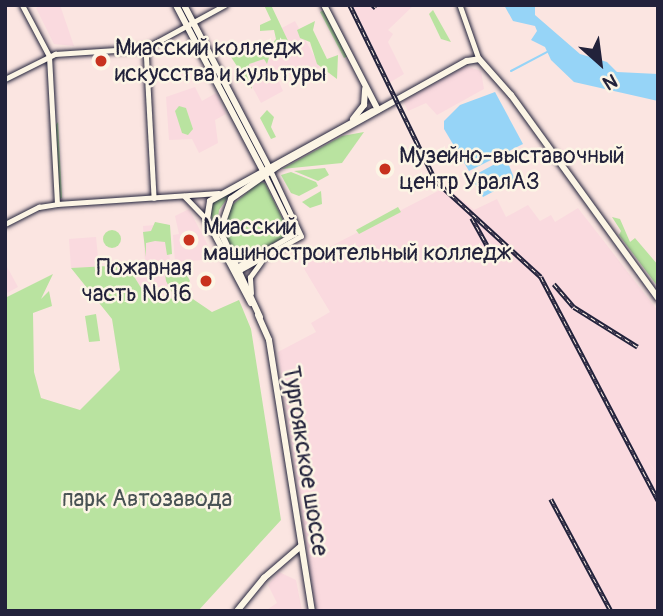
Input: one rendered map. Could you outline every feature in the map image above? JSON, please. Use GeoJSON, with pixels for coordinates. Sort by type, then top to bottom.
{"type":"FeatureCollection","features":[{"type":"Feature","properties":{"kind":"main road"},"geometry":{"type":"LineString","coordinates":[[22,5],[48,56],[57,204],[219,193],[266,170],[349,122],[379,110]]}},
{"type":"Feature","properties":{"kind":"main road"},"geometry":{"type":"LineString","coordinates":[[176,5],[190,24],[298,235]]}},
{"type":"Feature","properties":{"kind":"main road"},"geometry":{"type":"LineString","coordinates":[[184,5],[190,24]]}},
{"type":"Feature","properties":{"kind":"main road"},"geometry":{"type":"LineString","coordinates":[[324,5],[379,110]]}},
{"type":"Feature","properties":{"kind":"main road"},"geometry":{"type":"LineString","coordinates":[[236,270],[220,231],[220,220],[236,194],[266,170],[278,166],[467,61],[479,59],[658,298]]}},
{"type":"Feature","properties":{"kind":"main road"},"geometry":{"type":"LineString","coordinates":[[349,122],[364,105],[365,83]]}},
{"type":"Feature","properties":{"kind":"main road"},"geometry":{"type":"LineString","coordinates":[[207,220],[206,208],[219,193]]}},
{"type":"Feature","properties":{"kind":"main road"},"geometry":{"type":"LineString","coordinates":[[184,196],[207,220],[236,270]]}},
{"type":"Feature","properties":{"kind":"main road"},"geometry":{"type":"LineString","coordinates":[[251,295],[250,277],[264,260],[298,235]]}},
{"type":"Feature","properties":{"kind":"main road"},"geometry":{"type":"LineString","coordinates":[[236,270],[298,235]]}},
{"type":"Feature","properties":{"kind":"main road"},"geometry":{"type":"LineString","coordinates":[[236,270],[264,260]]}},
{"type":"Feature","properties":{"kind":"main road","name":"Тургоякское шоссе"},"geometry":{"type":"LineString","coordinates":[[236,270],[251,295],[271,351],[312,611]]}},
{"type":"Feature","properties":{"kind":"main road","name":"Тургоякское шоссе"},"geometry":{"type":"LineString","coordinates":[[236,270],[260,317]]}},
{"type":"Feature","properties":{"kind":"main road"},"geometry":{"type":"LineString","coordinates":[[237,611],[264,578],[301,546]]}},
{"type":"Feature","properties":{"kind":"street"},"geometry":{"type":"LineString","coordinates":[[5,79],[48,56],[146,48],[226,5]]}},
{"type":"Feature","properties":{"kind":"street"},"geometry":{"type":"LineString","coordinates":[[460,5],[479,59]]}},
{"type":"Feature","properties":{"kind":"street"},"geometry":{"type":"LineString","coordinates":[[467,61],[475,47]]}},
{"type":"Feature","properties":{"kind":"street"},"geometry":{"type":"LineString","coordinates":[[146,48],[154,198]]}},
{"type":"Feature","properties":{"kind":"street"},"geometry":{"type":"LineString","coordinates":[[5,224],[39,207],[57,204]]}},
{"type":"Feature","properties":{"kind":"shaded area"},"geometry":{"type":"Polygon","coordinates":[[[42,5],[60,5],[74,46],[54,44],[36,8],[42,5]]]}},
{"type":"Feature","properties":{"kind":"shaded area"},"geometry":{"type":"Polygon","coordinates":[[[351,5],[414,5],[388,30],[393,34],[388,42],[404,74],[389,83],[351,5]]]}},
{"type":"Feature","properties":{"kind":"shaded area"},"geometry":{"type":"Polygon","coordinates":[[[295,21],[320,67],[293,81],[287,69],[276,75],[283,91],[261,103],[241,66],[264,54],[268,61],[288,50],[278,30],[295,21]]]}},
{"type":"Feature","properties":{"kind":"shaded area"},"geometry":{"type":"Polygon","coordinates":[[[466,66],[481,71],[484,89],[437,115],[426,103],[408,111],[403,101],[466,66]]]}},
{"type":"Feature","properties":{"kind":"shaded area"},"geometry":{"type":"Polygon","coordinates":[[[195,87],[202,101],[216,93],[226,114],[215,120],[218,143],[199,153],[192,139],[169,140],[166,97],[195,87]]]}},
{"type":"Feature","properties":{"kind":"shaded area"},"geometry":{"type":"Polygon","coordinates":[[[446,187],[474,210],[497,199],[506,217],[528,205],[540,221],[551,215],[555,222],[578,208],[658,311],[658,475],[644,455],[658,476],[658,611],[316,611],[278,352],[316,332],[311,323],[330,312],[300,262],[446,187]]]}},
{"type":"Feature","properties":{"kind":"shaded area","name":"Миасский машиностроительный колледж"},"geometry":{"type":"Polygon","coordinates":[[[189,209],[215,259],[175,262],[173,235],[179,234],[175,216],[189,209]]]}},
{"type":"Feature","properties":{"kind":"shaded area"},"geometry":{"type":"Polygon","coordinates":[[[167,224],[170,262],[175,262],[189,290],[173,299],[143,291],[127,265],[145,263],[143,226],[167,224]]]}},
{"type":"Feature","properties":{"kind":"shaded area"},"geometry":{"type":"Polygon","coordinates":[[[96,237],[99,267],[71,268],[69,239],[96,237]]]}},
{"type":"Feature","properties":{"kind":"shaded area"},"geometry":{"type":"Polygon","coordinates":[[[5,263],[18,287],[5,294],[5,263]]]}},
{"type":"Feature","properties":{"kind":"shaded area"},"geometry":{"type":"Polygon","coordinates":[[[279,572],[296,580],[302,611],[265,611],[277,603],[268,585],[279,572]]]}},
{"type":"Feature","properties":{"kind":"green space"},"geometry":{"type":"Polygon","coordinates":[[[264,5],[271,5],[290,45],[272,48],[267,64],[264,59],[249,64],[252,89],[229,54],[240,50],[250,57],[265,52],[276,39],[274,30],[260,31],[260,25],[271,20],[264,5]]]}},
{"type":"Feature","properties":{"kind":"green space"},"geometry":{"type":"Polygon","coordinates":[[[324,10],[348,56],[344,58],[320,12],[324,10]]]}},
{"type":"Feature","properties":{"kind":"green space"},"geometry":{"type":"Polygon","coordinates":[[[433,10],[451,42],[441,39],[429,14],[433,10]]]}},
{"type":"Feature","properties":{"kind":"green space"},"geometry":{"type":"Polygon","coordinates":[[[315,21],[313,30],[327,59],[338,55],[337,79],[317,64],[310,42],[300,38],[297,30],[315,21]]]}},
{"type":"Feature","properties":{"kind":"green space"},"geometry":{"type":"Polygon","coordinates":[[[179,106],[186,108],[193,129],[188,135],[182,133],[175,111],[179,106]]]}},
{"type":"Feature","properties":{"kind":"green space"},"geometry":{"type":"Polygon","coordinates":[[[267,110],[274,117],[271,127],[276,137],[271,139],[260,118],[267,110]]]}},
{"type":"Feature","properties":{"kind":"green space"},"geometry":{"type":"Polygon","coordinates":[[[58,122],[62,198],[60,199],[55,126],[58,122]]]}},
{"type":"Feature","properties":{"kind":"green space"},"geometry":{"type":"Polygon","coordinates":[[[364,132],[342,163],[282,169],[342,136],[364,132]]]}},
{"type":"Feature","properties":{"kind":"green space"},"geometry":{"type":"Polygon","coordinates":[[[325,168],[329,175],[318,181],[294,171],[325,168]]]}},
{"type":"Feature","properties":{"kind":"green space"},"geometry":{"type":"Polygon","coordinates":[[[291,172],[316,182],[318,186],[299,196],[291,193],[281,175],[291,172]]]}},
{"type":"Feature","properties":{"kind":"green space"},"geometry":{"type":"Polygon","coordinates":[[[260,182],[265,183],[290,234],[243,259],[235,254],[223,231],[231,206],[260,182]]]}},
{"type":"Feature","properties":{"kind":"green space"},"geometry":{"type":"Polygon","coordinates":[[[234,189],[219,210],[216,233],[211,214],[213,202],[234,189]]]}},
{"type":"Feature","properties":{"kind":"green space"},"geometry":{"type":"Polygon","coordinates":[[[321,191],[322,204],[310,208],[302,202],[321,191]]]}},
{"type":"Feature","properties":{"kind":"green space"},"geometry":{"type":"Polygon","coordinates":[[[398,207],[401,212],[359,234],[356,230],[398,207]]]}},
{"type":"Feature","properties":{"kind":"green space"},"geometry":{"type":"Polygon","coordinates":[[[612,217],[620,219],[630,242],[635,238],[658,265],[658,287],[619,235],[621,231],[612,217]]]}},
{"type":"Feature","properties":{"kind":"green space"},"geometry":{"type":"Polygon","coordinates":[[[155,222],[170,225],[172,254],[167,255],[165,242],[155,241],[146,243],[146,257],[143,232],[151,231],[155,222]]]}},
{"type":"Feature","properties":{"kind":"green space"},"geometry":{"type":"Polygon","coordinates":[[[112,230],[118,233],[121,239],[118,245],[112,248],[106,245],[103,239],[106,233],[112,230]]]}},
{"type":"Feature","properties":{"kind":"green space","name":"парк Автозавода"},"geometry":{"type":"Polygon","coordinates":[[[127,265],[143,291],[173,299],[184,293],[212,312],[239,300],[251,329],[281,520],[198,611],[5,611],[5,298],[53,274],[41,299],[49,291],[52,306],[33,313],[34,372],[41,398],[80,410],[120,370],[112,319],[71,268],[127,265]]]}},
{"type":"Feature","properties":{"kind":"green space"},"geometry":{"type":"Polygon","coordinates":[[[173,267],[185,271],[190,281],[179,294],[173,294],[166,281],[164,268],[173,267]]]}},
{"type":"Feature","properties":{"kind":"green space"},"geometry":{"type":"Polygon","coordinates":[[[96,314],[100,341],[89,342],[85,316],[96,314]]]}},
{"type":"Feature","properties":{"kind":"water"},"geometry":{"type":"Polygon","coordinates":[[[504,5],[535,5],[535,15],[580,54],[607,62],[617,72],[658,74],[658,101],[574,82],[551,60],[545,47],[531,40],[537,31],[535,26],[513,21],[504,5]]]}},
{"type":"Feature","properties":{"kind":"water"},"geometry":{"type":"Polygon","coordinates":[[[495,92],[523,144],[469,171],[444,129],[444,121],[460,105],[495,92]]]}},
{"type":"Feature","properties":{"kind":"water"},"geometry":{"type":"Polygon","coordinates":[[[506,158],[515,180],[483,197],[471,177],[506,158]]]}},
{"type":"Feature","properties":{"kind":"waterway"},"geometry":{"type":"LineString","coordinates":[[511,71],[547,52]]}},
{"type":"Feature","properties":{"kind":"railway"},"geometry":{"type":"LineString","coordinates":[[350,5],[436,181],[541,277],[658,500]]}},
{"type":"Feature","properties":{"kind":"railway"},"geometry":{"type":"LineString","coordinates":[[373,5],[376,8]]}},
{"type":"Feature","properties":{"kind":"railway"},"geometry":{"type":"LineString","coordinates":[[472,218],[487,245]]}},
{"type":"Feature","properties":{"kind":"railway"},"geometry":{"type":"LineString","coordinates":[[554,284],[574,307],[638,347]]}},
{"type":"Feature","properties":{"kind":"railway"},"geometry":{"type":"LineString","coordinates":[[551,499],[611,611]]}},
{"type":"Feature","properties":{"kind":"place","name":"Миасский колледж искусства и культуры"},"geometry":{"type":"Point","coordinates":[101,61]}},
{"type":"Feature","properties":{"kind":"place","name":"Музейно-выставочный центр УралАЗ"},"geometry":{"type":"Point","coordinates":[385,169]}},
{"type":"Feature","properties":{"kind":"place","name":"Миасский машиностроительный колледж"},"geometry":{"type":"Point","coordinates":[189,240]}},
{"type":"Feature","properties":{"kind":"place","name":"Пожарная часть №16"},"geometry":{"type":"Point","coordinates":[206,281]}}]}
